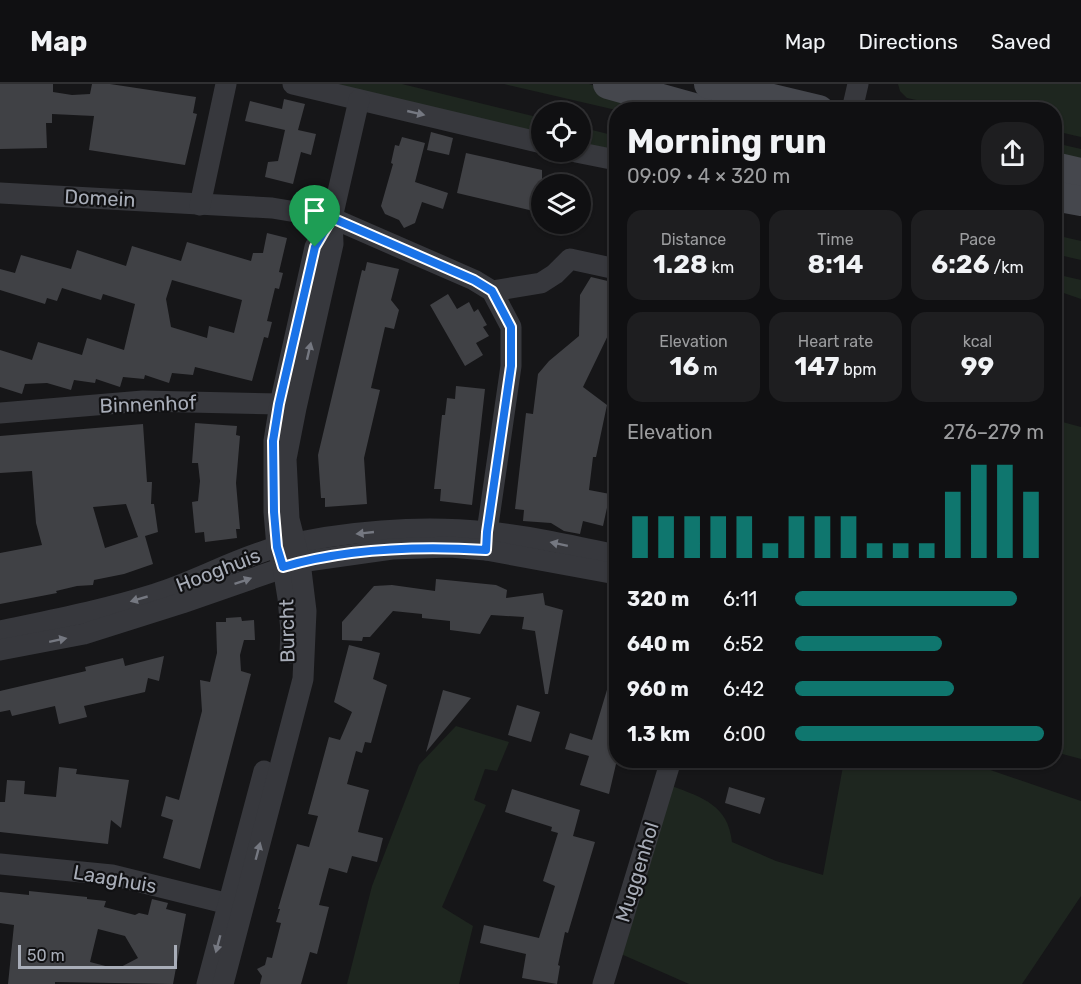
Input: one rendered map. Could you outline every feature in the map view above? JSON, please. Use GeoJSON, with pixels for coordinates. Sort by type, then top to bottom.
{"type":"FeatureCollection","features":[{"type":"Feature","properties":{"kind":"main road"},"geometry":{"type":"LineString","coordinates":[[608,84],[672,102]]}},
{"type":"Feature","properties":{"kind":"main road"},"geometry":{"type":"LineString","coordinates":[[709,84],[785,102]]}},
{"type":"Feature","properties":{"kind":"main road"},"geometry":{"type":"LineString","coordinates":[[1062,169],[1081,173]]}},
{"type":"Feature","properties":{"kind":"main road"},"geometry":{"type":"LineString","coordinates":[[1062,197],[1081,201]]}},
{"type":"Feature","properties":{"kind":"street"},"geometry":{"type":"LineString","coordinates":[[200,205],[226,84]]}},
{"type":"Feature","properties":{"kind":"street"},"geometry":{"type":"LineString","coordinates":[[293,84],[531,140]]}},
{"type":"Feature","properties":{"kind":"street"},"geometry":{"type":"LineString","coordinates":[[854,102],[858,84]]}},
{"type":"Feature","properties":{"kind":"street","name":"Burcht"},"geometry":{"type":"LineString","coordinates":[[223,984],[236,905],[288,683],[291,631],[289,555],[273,479],[273,441],[288,406],[315,247],[332,218],[359,100]]}},
{"type":"Feature","properties":{"kind":"street"},"geometry":{"type":"LineString","coordinates":[[591,155],[609,159]]}},
{"type":"Feature","properties":{"kind":"street","name":"Domein"},"geometry":{"type":"LineString","coordinates":[[0,193],[272,208],[332,218],[474,280],[492,291]]}},
{"type":"Feature","properties":{"kind":"street"},"geometry":{"type":"LineString","coordinates":[[486,541],[511,366],[511,327],[492,291],[541,283],[555,274],[570,259],[609,267]]}},
{"type":"Feature","properties":{"kind":"street","name":"Binnenhof"},"geometry":{"type":"LineString","coordinates":[[0,413],[143,401],[288,406]]}},
{"type":"Feature","properties":{"kind":"street","name":"Hooghuis"},"geometry":{"type":"LineString","coordinates":[[0,631],[90,613],[289,555],[450,548],[486,541],[542,540],[609,554]]}},
{"type":"Feature","properties":{"kind":"street","name":"Hooghuis"},"geometry":{"type":"LineString","coordinates":[[486,541],[609,572]]}},
{"type":"Feature","properties":{"kind":"street","name":"Hooghuis"},"geometry":{"type":"LineString","coordinates":[[0,650],[84,634],[182,603],[289,555]]}},
{"type":"Feature","properties":{"kind":"street","name":"Muggenhol"},"geometry":{"type":"LineString","coordinates":[[603,984],[669,768]]}},
{"type":"Feature","properties":{"kind":"street","name":"Laaghuis"},"geometry":{"type":"LineString","coordinates":[[0,864],[112,874],[236,905]]}},
{"type":"Feature","properties":{"kind":"street","name":"Burcht"},"geometry":{"type":"LineString","coordinates":[[207,984],[236,905]]}},
{"type":"Feature","properties":{"kind":"shaded area"},"geometry":{"type":"Polygon","coordinates":[[[325,84],[402,84],[531,116],[531,132],[325,84]]]}},
{"type":"Feature","properties":{"kind":"shaded area"},"geometry":{"type":"Polygon","coordinates":[[[504,84],[589,84],[655,102],[609,102],[609,108],[591,104],[591,102],[582,102],[504,84]]]}},
{"type":"Feature","properties":{"kind":"shaded area"},"geometry":{"type":"Polygon","coordinates":[[[898,84],[1081,84],[1081,137],[1062,133],[1062,102],[926,102],[907,98],[900,91],[898,84]]]}},
{"type":"Feature","properties":{"kind":"shaded area"},"geometry":{"type":"Polygon","coordinates":[[[591,130],[609,134],[609,149],[591,145],[591,130]]]}},
{"type":"Feature","properties":{"kind":"shaded area"},"geometry":{"type":"Polygon","coordinates":[[[1062,145],[1081,149],[1081,166],[1062,161],[1062,145]]]}},
{"type":"Feature","properties":{"kind":"shaded area"},"geometry":{"type":"Polygon","coordinates":[[[1062,237],[1081,241],[1081,260],[1062,256],[1062,237]]]}},
{"type":"Feature","properties":{"kind":"shaded area"},"geometry":{"type":"Polygon","coordinates":[[[1062,276],[1081,280],[1081,299],[1062,292],[1062,276]]]}},
{"type":"Feature","properties":{"kind":"shaded area"},"geometry":{"type":"Polygon","coordinates":[[[1062,422],[1081,427],[1081,759],[1062,754],[1062,422]]]}},
{"type":"Feature","properties":{"kind":"shaded area"},"geometry":{"type":"Polygon","coordinates":[[[456,726],[509,742],[497,771],[485,769],[474,800],[486,805],[442,907],[473,926],[459,984],[347,984],[372,886],[419,765],[456,726]]]}},
{"type":"Feature","properties":{"kind":"shaded area"},"geometry":{"type":"Polygon","coordinates":[[[843,768],[984,768],[1081,801],[1081,896],[1022,984],[689,984],[621,954],[672,786],[704,799],[719,811],[730,829],[732,842],[776,861],[823,875],[843,768]]]}},
{"type":"Feature","properties":{"kind":"building"},"geometry":{"type":"Polygon","coordinates":[[[0,84],[53,84],[53,92],[72,95],[90,94],[92,84],[110,84],[196,97],[193,113],[197,114],[185,165],[89,150],[94,116],[52,114],[52,123],[46,123],[47,148],[0,149],[0,84]]]}},
{"type":"Feature","properties":{"kind":"building"},"geometry":{"type":"Polygon","coordinates":[[[284,99],[305,104],[298,130],[316,134],[311,155],[301,152],[293,184],[265,177],[268,162],[278,161],[285,130],[245,121],[250,101],[282,109],[284,99]]]}},
{"type":"Feature","properties":{"kind":"building"},"geometry":{"type":"Polygon","coordinates":[[[431,132],[453,138],[449,155],[427,150],[431,132]]]}},
{"type":"Feature","properties":{"kind":"building"},"geometry":{"type":"Polygon","coordinates":[[[402,137],[425,143],[415,182],[448,193],[443,209],[422,202],[415,223],[404,228],[399,220],[385,214],[381,206],[393,164],[391,163],[395,145],[399,146],[402,137]]]}},
{"type":"Feature","properties":{"kind":"building"},"geometry":{"type":"Polygon","coordinates":[[[466,153],[542,170],[542,174],[531,174],[531,210],[457,193],[466,153]]]}},
{"type":"Feature","properties":{"kind":"building"},"geometry":{"type":"Polygon","coordinates":[[[267,233],[287,238],[279,272],[283,273],[279,289],[275,288],[267,321],[272,322],[268,338],[264,337],[252,381],[195,367],[193,375],[172,373],[169,383],[145,375],[144,379],[123,377],[120,387],[96,379],[95,383],[74,380],[71,390],[47,383],[25,384],[22,394],[0,387],[0,350],[32,360],[38,342],[82,355],[87,338],[124,350],[135,304],[103,294],[101,300],[62,288],[57,301],[47,298],[45,304],[0,290],[0,269],[15,273],[21,255],[71,269],[77,250],[126,266],[132,246],[181,261],[187,242],[251,261],[253,253],[263,253],[267,233]],[[172,280],[166,299],[171,327],[207,338],[209,326],[234,333],[242,300],[172,280]]]}},
{"type":"Feature","properties":{"kind":"building"},"geometry":{"type":"Polygon","coordinates":[[[367,262],[399,269],[391,300],[399,310],[394,329],[385,327],[371,388],[380,390],[364,458],[367,504],[325,507],[325,498],[321,498],[318,455],[362,270],[365,271],[367,262]]]}},
{"type":"Feature","properties":{"kind":"building"},"geometry":{"type":"Polygon","coordinates":[[[591,277],[609,281],[609,333],[583,387],[607,405],[596,457],[593,457],[589,490],[609,494],[609,499],[603,526],[583,521],[580,534],[564,531],[551,523],[523,521],[524,510],[515,509],[526,413],[533,414],[538,374],[549,361],[579,336],[580,295],[591,277]]]}},
{"type":"Feature","properties":{"kind":"building"},"geometry":{"type":"Polygon","coordinates":[[[448,294],[457,309],[469,302],[474,312],[478,309],[487,325],[483,327],[489,336],[476,343],[483,355],[465,366],[430,305],[448,294]]]}},
{"type":"Feature","properties":{"kind":"building"},"geometry":{"type":"Polygon","coordinates":[[[456,386],[485,389],[472,505],[440,501],[441,489],[434,489],[442,415],[445,415],[447,398],[455,399],[456,386]]]}},
{"type":"Feature","properties":{"kind":"building"},"geometry":{"type":"Polygon","coordinates":[[[195,423],[237,426],[236,435],[240,436],[236,483],[240,529],[236,529],[237,538],[205,542],[204,532],[195,533],[192,502],[198,501],[200,481],[198,463],[192,463],[195,423]]]}},
{"type":"Feature","properties":{"kind":"building"},"geometry":{"type":"Polygon","coordinates":[[[143,424],[147,482],[152,482],[151,504],[154,504],[158,532],[145,536],[153,564],[124,574],[94,580],[93,585],[77,586],[56,591],[57,593],[0,604],[0,553],[42,545],[36,523],[32,471],[0,473],[0,436],[143,424]],[[126,504],[93,507],[105,548],[138,537],[126,504]]]}},
{"type":"Feature","properties":{"kind":"building"},"geometry":{"type":"Polygon","coordinates":[[[436,579],[496,585],[507,590],[506,598],[543,593],[545,605],[563,610],[548,694],[545,694],[535,631],[522,629],[524,617],[491,615],[480,634],[450,630],[450,621],[422,618],[422,614],[393,611],[370,637],[363,637],[362,641],[342,640],[342,622],[374,586],[392,585],[435,591],[436,579]]]}},
{"type":"Feature","properties":{"kind":"building"},"geometry":{"type":"Polygon","coordinates":[[[241,617],[242,621],[254,620],[255,640],[244,640],[240,655],[241,671],[251,674],[200,869],[163,858],[173,820],[161,816],[166,796],[179,800],[202,711],[200,680],[210,682],[217,653],[216,622],[226,622],[226,618],[241,617]]]}},
{"type":"Feature","properties":{"kind":"building"},"geometry":{"type":"Polygon","coordinates":[[[349,645],[380,653],[373,679],[387,685],[371,743],[365,742],[362,753],[356,751],[347,784],[369,790],[358,832],[383,838],[377,862],[352,856],[347,873],[329,868],[319,905],[329,907],[317,954],[310,952],[301,984],[260,984],[262,976],[257,969],[265,965],[267,957],[272,958],[281,923],[276,922],[280,909],[278,909],[297,844],[309,847],[318,816],[308,814],[329,737],[340,740],[352,712],[334,702],[349,645]]]}},
{"type":"Feature","properties":{"kind":"building"},"geometry":{"type":"Polygon","coordinates":[[[164,656],[159,681],[148,678],[145,692],[84,706],[87,717],[59,724],[55,706],[12,716],[10,710],[0,712],[0,691],[86,671],[85,667],[123,658],[125,666],[164,656]]]}},
{"type":"Feature","properties":{"kind":"building"},"geometry":{"type":"Polygon","coordinates":[[[609,683],[609,768],[615,768],[609,794],[580,785],[589,756],[565,749],[570,733],[592,740],[609,683]]]}},
{"type":"Feature","properties":{"kind":"building"},"geometry":{"type":"Polygon","coordinates":[[[443,690],[471,698],[426,752],[443,690]]]}},
{"type":"Feature","properties":{"kind":"building"},"geometry":{"type":"Polygon","coordinates":[[[517,705],[540,712],[531,742],[508,735],[517,705]]]}},
{"type":"Feature","properties":{"kind":"building"},"geometry":{"type":"Polygon","coordinates":[[[59,767],[77,769],[76,774],[129,780],[121,828],[111,820],[108,844],[0,832],[0,802],[5,802],[7,780],[25,781],[24,794],[56,797],[59,767]]]}},
{"type":"Feature","properties":{"kind":"building"},"geometry":{"type":"Polygon","coordinates":[[[729,787],[765,798],[760,814],[725,803],[729,787]]]}},
{"type":"Feature","properties":{"kind":"building"},"geometry":{"type":"Polygon","coordinates":[[[512,789],[580,810],[573,836],[595,842],[568,933],[565,932],[558,965],[560,966],[557,984],[522,978],[526,954],[480,943],[484,925],[539,938],[555,886],[543,881],[558,833],[551,831],[552,827],[505,812],[512,789]]]}},
{"type":"Feature","properties":{"kind":"building"},"geometry":{"type":"Polygon","coordinates":[[[29,891],[87,897],[87,899],[106,901],[104,907],[135,915],[139,913],[148,915],[152,899],[168,903],[166,909],[186,914],[173,984],[55,982],[55,984],[8,984],[14,925],[0,923],[0,892],[29,895],[29,891]],[[98,929],[90,962],[117,969],[138,958],[125,936],[98,929]]]}},
{"type":"Feature","properties":{"kind":"route"},"geometry":{"type":"LineString","coordinates":[[332,218],[474,280],[492,291],[511,327],[511,366],[486,550],[392,549],[335,556],[283,567],[277,547],[274,512],[273,441],[279,404],[315,247],[332,218]]}}]}
